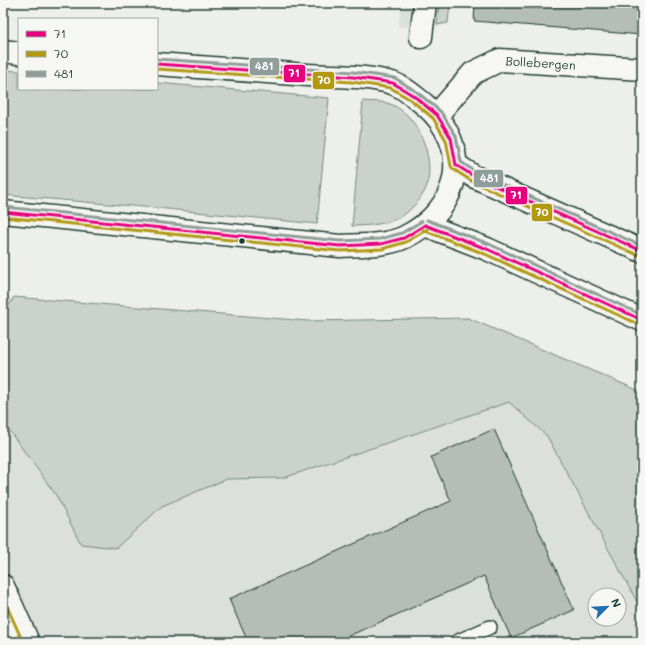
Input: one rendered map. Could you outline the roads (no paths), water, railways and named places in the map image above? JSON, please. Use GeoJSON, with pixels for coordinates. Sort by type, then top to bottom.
{"type":"FeatureCollection","features":[{"type":"Feature","properties":{"kind":"main road"},"geometry":{"type":"LineString","coordinates":[[421,37],[425,3]]}},
{"type":"Feature","properties":{"kind":"main road"},"geometry":{"type":"LineString","coordinates":[[3,51],[18,52]]}},
{"type":"Feature","properties":{"kind":"main road","name":"Bollebergen"},"geometry":{"type":"LineString","coordinates":[[437,115],[473,73],[500,60],[642,69]]}},
{"type":"Feature","properties":{"kind":"main road"},"geometry":{"type":"LineString","coordinates":[[3,212],[340,246],[381,244],[404,238],[425,225],[440,210],[450,194],[456,166],[451,138],[437,115],[414,96],[392,83],[352,77],[158,64]]}},
{"type":"Feature","properties":{"kind":"main road"},"geometry":{"type":"LineString","coordinates":[[456,166],[475,177],[642,251]]}},
{"type":"Feature","properties":{"kind":"main road"},"geometry":{"type":"LineString","coordinates":[[425,225],[487,249],[642,320]]}},
{"type":"Feature","properties":{"kind":"main road"},"geometry":{"type":"LineString","coordinates":[[5,590],[9,642]]}},
{"type":"Feature","properties":{"kind":"main road"},"geometry":{"type":"LineString","coordinates":[[5,590],[28,642]]}},
{"type":"Feature","properties":{"kind":"lane"},"geometry":{"type":"LineString","coordinates":[[456,642],[490,627]]}}]}
